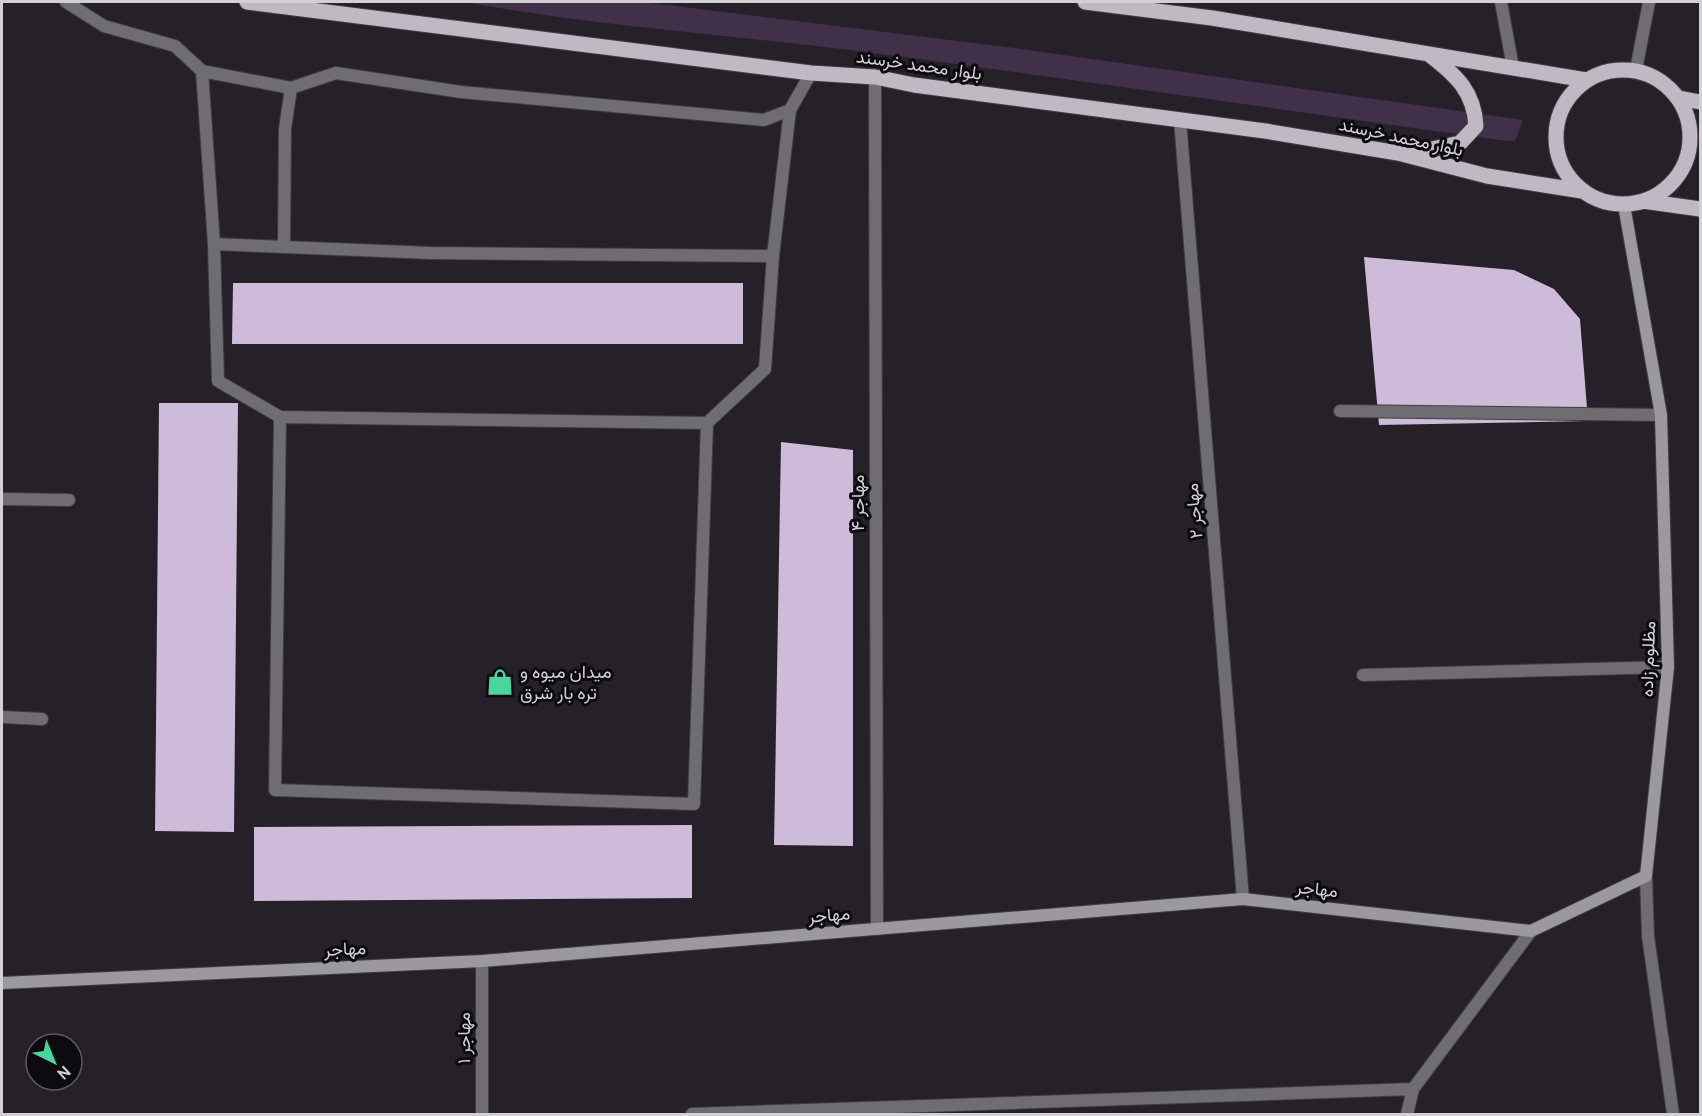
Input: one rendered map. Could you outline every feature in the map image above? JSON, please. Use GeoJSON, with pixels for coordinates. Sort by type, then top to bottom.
{"type":"FeatureCollection","features":[{"type":"Feature","properties":{"kind":"main road","name":"بلوار محمد خرسند"},"geometry":{"type":"LineString","coordinates":[[247,2],[811,72],[875,77],[914,85],[1180,120],[1398,153],[1487,176],[1582,192]]}},
{"type":"Feature","properties":{"kind":"main road"},"geometry":{"type":"LineString","coordinates":[[1085,2],[1212,18],[1586,80]]}},
{"type":"Feature","properties":{"kind":"main road"},"geometry":{"type":"LineString","coordinates":[[1398,153],[1420,153],[1460,143],[1476,126],[1474,104],[1461,83],[1431,56]]}},
{"type":"Feature","properties":{"kind":"main road"},"geometry":{"type":"LineString","coordinates":[[1619,69],[1636,70],[1653,76],[1678,98],[1688,117],[1690,138],[1687,159],[1677,177],[1662,192],[1643,201],[1624,204],[1602,201],[1582,192],[1567,176],[1558,156],[1555,135],[1559,113],[1570,94],[1586,80],[1601,72],[1619,69]]}},
{"type":"Feature","properties":{"kind":"main road"},"geometry":{"type":"LineString","coordinates":[[1678,98],[1701,102]]}},
{"type":"Feature","properties":{"kind":"main road"},"geometry":{"type":"LineString","coordinates":[[1643,201],[1701,209]]}},
{"type":"Feature","properties":{"kind":"street"},"geometry":{"type":"LineString","coordinates":[[66,2],[104,26],[175,46],[202,71],[291,88],[336,74],[461,92],[764,120],[790,110]]}},
{"type":"Feature","properties":{"kind":"street"},"geometry":{"type":"LineString","coordinates":[[1501,2],[1513,68]]}},
{"type":"Feature","properties":{"kind":"street"},"geometry":{"type":"LineString","coordinates":[[1636,70],[1649,2]]}},
{"type":"Feature","properties":{"kind":"street"},"geometry":{"type":"LineString","coordinates":[[202,71],[214,244],[218,381],[280,417],[708,423],[765,369],[773,256],[790,110],[811,72]]}},
{"type":"Feature","properties":{"kind":"street","name":"مهاجر ۴"},"geometry":{"type":"LineString","coordinates":[[875,77],[877,929]]}},
{"type":"Feature","properties":{"kind":"street"},"geometry":{"type":"LineString","coordinates":[[284,247],[285,129],[291,88]]}},
{"type":"Feature","properties":{"kind":"street","name":"مهاجر ۲"},"geometry":{"type":"LineString","coordinates":[[1180,120],[1243,899]]}},
{"type":"Feature","properties":{"kind":"street","name":"مظلوم زاده"},"geometry":{"type":"LineString","coordinates":[[1624,204],[1661,415],[1668,667],[1646,876],[1648,936],[1673,1114]]}},
{"type":"Feature","properties":{"kind":"street"},"geometry":{"type":"LineString","coordinates":[[214,244],[431,253],[773,256]]}},
{"type":"Feature","properties":{"kind":"street"},"geometry":{"type":"LineString","coordinates":[[1340,411],[1661,415]]}},
{"type":"Feature","properties":{"kind":"street"},"geometry":{"type":"LineString","coordinates":[[280,417],[275,790],[694,804],[708,423]]}},
{"type":"Feature","properties":{"kind":"street"},"geometry":{"type":"LineString","coordinates":[[2,499],[69,500]]}},
{"type":"Feature","properties":{"kind":"street"},"geometry":{"type":"LineString","coordinates":[[1363,675],[1668,667]]}},
{"type":"Feature","properties":{"kind":"street"},"geometry":{"type":"LineString","coordinates":[[2,717],[42,719]]}},
{"type":"Feature","properties":{"kind":"street"},"geometry":{"type":"LineString","coordinates":[[1407,1114],[1413,1089],[1531,931],[1646,876]]}},
{"type":"Feature","properties":{"kind":"street","name":"مهاجر"},"geometry":{"type":"LineString","coordinates":[[2,983],[482,961],[1243,899],[1531,931]]}},
{"type":"Feature","properties":{"kind":"street","name":"مهاجر ۱"},"geometry":{"type":"LineString","coordinates":[[482,961],[482,1114]]}},
{"type":"Feature","properties":{"kind":"street"},"geometry":{"type":"LineString","coordinates":[[692,1114],[907,1112],[1413,1089]]}},
{"type":"Feature","properties":{"kind":"shaded area"},"geometry":{"type":"Polygon","coordinates":[[[464,2],[643,2],[1014,48],[1523,120],[1515,141],[1500,140],[931,61],[608,23],[464,2]]]}},
{"type":"Feature","properties":{"kind":"building"},"geometry":{"type":"Polygon","coordinates":[[[1364,257],[1514,270],[1554,289],[1580,319],[1588,421],[1379,425],[1364,257]]]}},
{"type":"Feature","properties":{"kind":"building"},"geometry":{"type":"Polygon","coordinates":[[[233,283],[743,283],[743,344],[232,344],[233,283]]]}},
{"type":"Feature","properties":{"kind":"building"},"geometry":{"type":"Polygon","coordinates":[[[159,403],[238,403],[234,832],[155,831],[159,403]]]}},
{"type":"Feature","properties":{"kind":"building"},"geometry":{"type":"Polygon","coordinates":[[[781,442],[853,450],[853,846],[774,845],[781,442]]]}},
{"type":"Feature","properties":{"kind":"building"},"geometry":{"type":"Polygon","coordinates":[[[692,825],[692,898],[254,901],[254,827],[692,825]]]}},
{"type":"Feature","properties":{"kind":"place","name":"میدان میوه و تره بار شرق"},"geometry":{"type":"Point","coordinates":[500,682]}}]}
